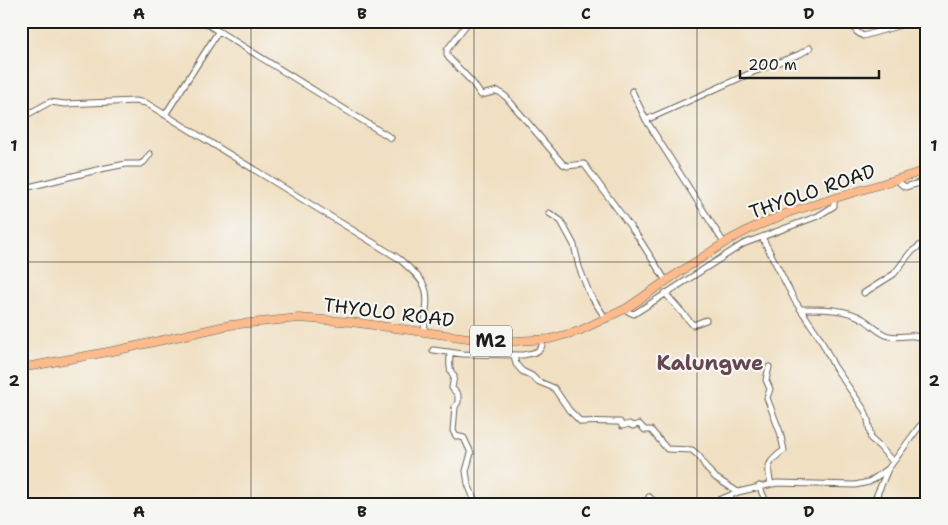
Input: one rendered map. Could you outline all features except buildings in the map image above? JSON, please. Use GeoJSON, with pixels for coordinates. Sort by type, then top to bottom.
{"type":"FeatureCollection","features":[{"type":"Feature","properties":{"kind":"highway","name":"THYOLO ROAD"},"geometry":{"type":"LineString","coordinates":[[21,368],[118,350],[221,327],[277,319],[319,319],[497,342],[542,340],[579,331],[627,308],[724,243],[752,228],[790,212],[927,170]]}},
{"type":"Feature","properties":{"kind":"street"},"geometry":{"type":"LineString","coordinates":[[21,23],[28,21]]}},
{"type":"Feature","properties":{"kind":"street"},"geometry":{"type":"LineString","coordinates":[[202,21],[391,138]]}},
{"type":"Feature","properties":{"kind":"street"},"geometry":{"type":"LineString","coordinates":[[469,21],[448,50],[447,55],[449,58],[472,82],[481,95],[498,91],[506,97],[563,164],[567,166],[584,164],[638,237],[666,281]]}},
{"type":"Feature","properties":{"kind":"street"},"geometry":{"type":"LineString","coordinates":[[850,21],[857,32],[863,36],[915,21]]}},
{"type":"Feature","properties":{"kind":"street"},"geometry":{"type":"LineString","coordinates":[[165,115],[218,32]]}},
{"type":"Feature","properties":{"kind":"street"},"geometry":{"type":"LineString","coordinates":[[646,120],[751,72],[800,54],[810,48]]}},
{"type":"Feature","properties":{"kind":"street"},"geometry":{"type":"LineString","coordinates":[[632,91],[646,120],[724,243]]}},
{"type":"Feature","properties":{"kind":"street"},"geometry":{"type":"LineString","coordinates":[[21,118],[50,102],[66,104],[141,102],[398,258],[424,284],[427,295],[424,332]]}},
{"type":"Feature","properties":{"kind":"street"},"geometry":{"type":"LineString","coordinates":[[21,190],[101,169],[131,163],[140,164],[150,154]]}},
{"type":"Feature","properties":{"kind":"street"},"geometry":{"type":"LineString","coordinates":[[898,179],[905,187],[927,181]]}},
{"type":"Feature","properties":{"kind":"street"},"geometry":{"type":"LineString","coordinates":[[627,308],[629,312],[634,314],[743,244],[818,216],[831,209],[834,206],[834,198]]}},
{"type":"Feature","properties":{"kind":"street"},"geometry":{"type":"LineString","coordinates":[[549,213],[561,222],[574,245],[579,267],[589,293],[606,319]]}},
{"type":"Feature","properties":{"kind":"street"},"geometry":{"type":"LineString","coordinates":[[762,237],[776,267],[825,346],[834,366],[865,411],[871,439],[893,462]]}},
{"type":"Feature","properties":{"kind":"street"},"geometry":{"type":"LineString","coordinates":[[864,293],[894,274],[910,253],[922,244],[927,237]]}},
{"type":"Feature","properties":{"kind":"street"},"geometry":{"type":"LineString","coordinates":[[665,294],[693,325],[706,320]]}},
{"type":"Feature","properties":{"kind":"street"},"geometry":{"type":"LineString","coordinates":[[801,309],[824,309],[844,313],[862,318],[888,336],[919,336],[927,341]]}},
{"type":"Feature","properties":{"kind":"street"},"geometry":{"type":"LineString","coordinates":[[433,350],[482,355],[514,355],[537,352],[542,347],[542,340]]}},
{"type":"Feature","properties":{"kind":"street"},"geometry":{"type":"LineString","coordinates":[[450,352],[450,373],[454,376],[452,388],[458,395],[453,431],[456,436],[464,438],[471,453],[466,471],[468,484],[476,504]]}},
{"type":"Feature","properties":{"kind":"street"},"geometry":{"type":"LineString","coordinates":[[514,355],[516,364],[522,371],[537,381],[554,388],[569,410],[581,422],[601,420],[620,422],[622,426],[639,424],[645,430],[651,430],[666,449],[692,450],[716,478],[738,492]]}},
{"type":"Feature","properties":{"kind":"street"},"geometry":{"type":"LineString","coordinates":[[770,366],[766,380],[770,389],[766,398],[780,432],[784,450],[772,459],[768,470],[771,484]]}},
{"type":"Feature","properties":{"kind":"street"},"geometry":{"type":"LineString","coordinates":[[873,504],[888,469],[914,433],[927,419]]}},
{"type":"Feature","properties":{"kind":"street"},"geometry":{"type":"LineString","coordinates":[[710,504],[738,492],[771,484],[854,485],[869,482],[888,469]]}},
{"type":"Feature","properties":{"kind":"street"},"geometry":{"type":"LineString","coordinates":[[759,486],[766,504]]}},
{"type":"Feature","properties":{"kind":"street"},"geometry":{"type":"LineString","coordinates":[[649,497],[658,504]]}},
{"type":"Feature","properties":{"kind":"district","name":"Kalungwe"},"geometry":{"type":"Point","coordinates":[710,363]}}]}
